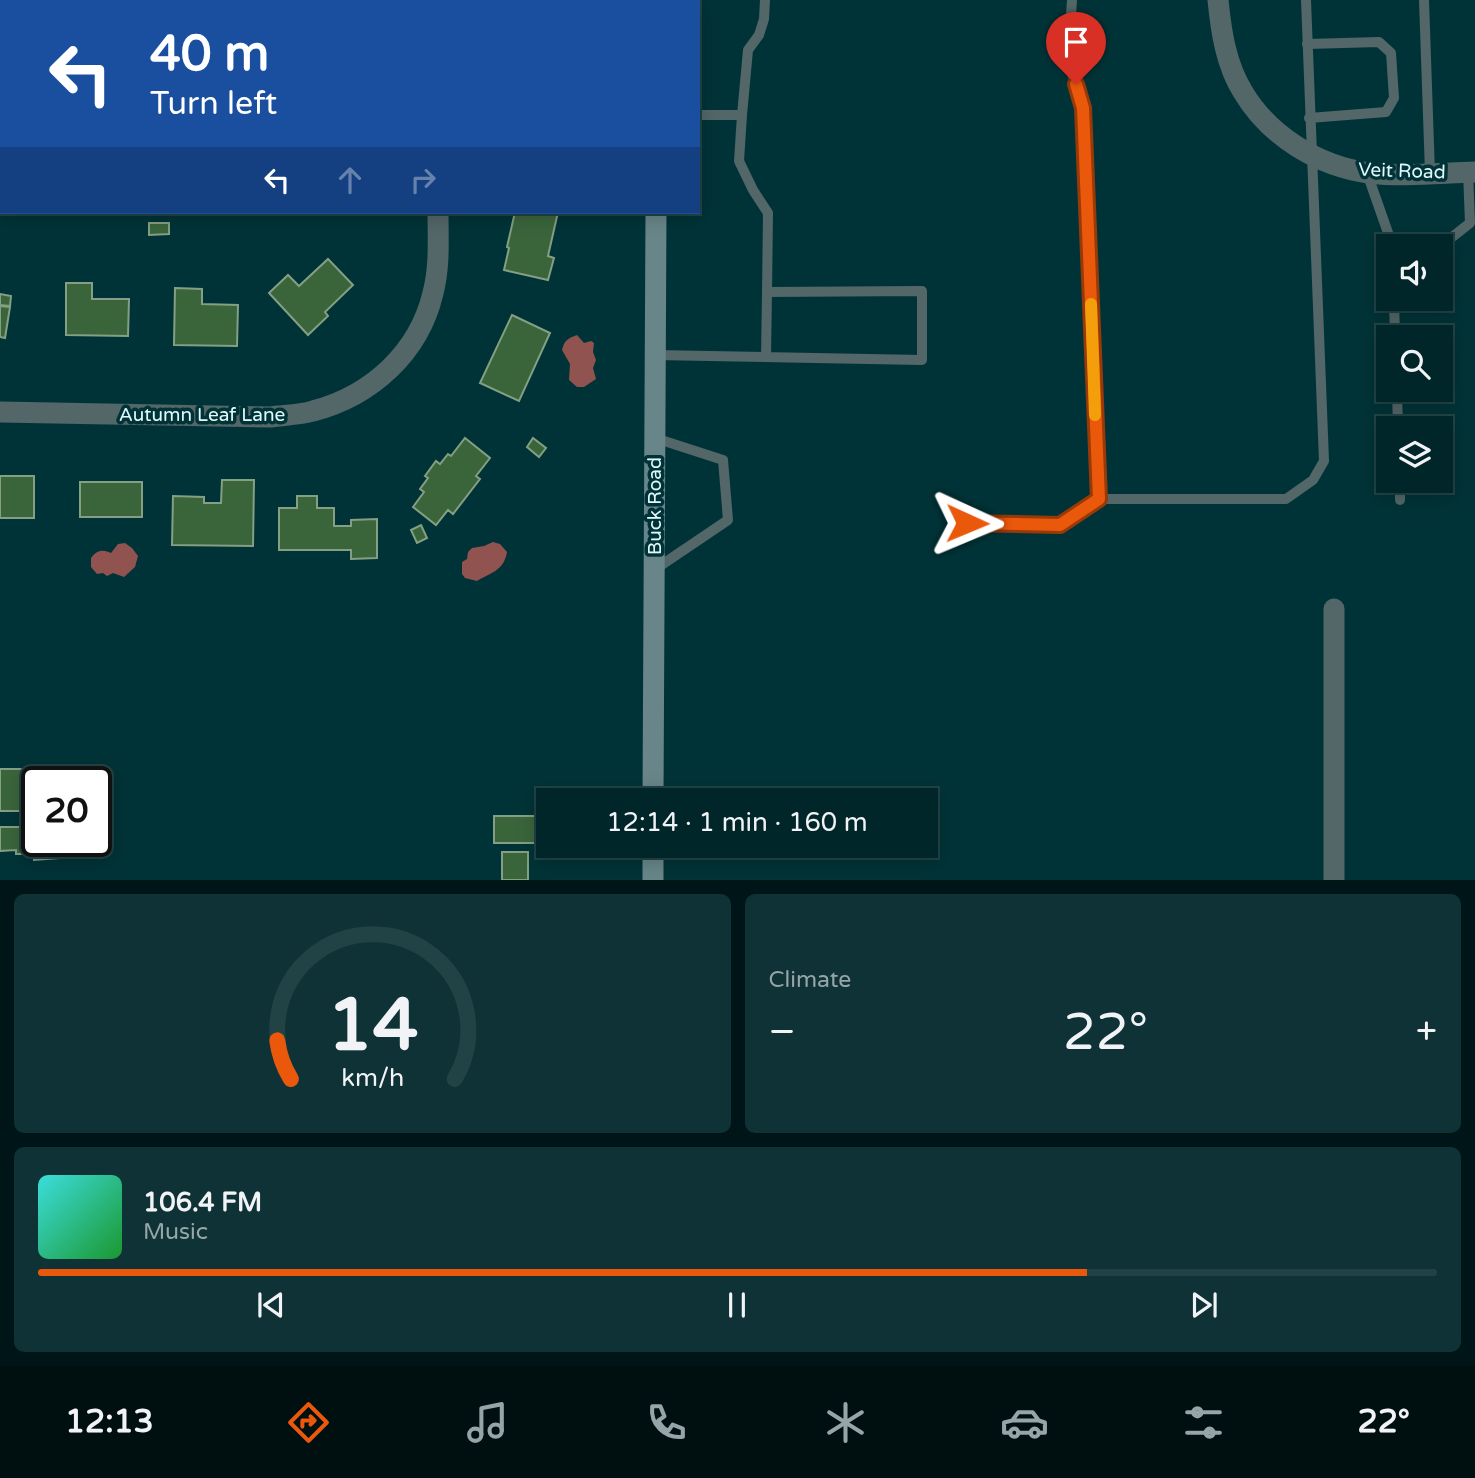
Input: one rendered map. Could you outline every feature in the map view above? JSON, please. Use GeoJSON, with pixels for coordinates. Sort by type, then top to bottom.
{"type":"FeatureCollection","features":[{"type":"Feature","properties":{"kind":"street","name":"Veit Road"},"geometry":{"type":"LineString","coordinates":[[1218,0],[1228,56],[1242,90],[1255,110],[1280,135],[1332,164],[1367,173],[1471,172]]}},
{"type":"Feature","properties":{"kind":"street","name":"Autumn Leaf Lane"},"geometry":{"type":"LineString","coordinates":[[0,412],[270,417],[310,412],[347,399],[385,375],[408,348],[426,316],[438,270],[438,214]]}},
{"type":"Feature","properties":{"kind":"street","name":"Buck Road"},"geometry":{"type":"LineString","coordinates":[[653,788],[656,214]]}},
{"type":"Feature","properties":{"kind":"street"},"geometry":{"type":"LineString","coordinates":[[1334,609],[1334,880]]}},
{"type":"Feature","properties":{"kind":"street"},"geometry":{"type":"LineString","coordinates":[[653,858],[653,880]]}},
{"type":"Feature","properties":{"kind":"lane"},"geometry":{"type":"LineString","coordinates":[[765,0],[764,19],[748,50],[739,161],[753,190],[768,212],[766,357]]}},
{"type":"Feature","properties":{"kind":"lane"},"geometry":{"type":"LineString","coordinates":[[1072,0],[1068,60],[1083,108],[1099,499]]}},
{"type":"Feature","properties":{"kind":"lane"},"geometry":{"type":"LineString","coordinates":[[967,523],[1060,525],[1099,499],[1286,499],[1313,480],[1324,461],[1306,0]]}},
{"type":"Feature","properties":{"kind":"lane"},"geometry":{"type":"LineString","coordinates":[[1424,0],[1430,173]]}},
{"type":"Feature","properties":{"kind":"lane"},"geometry":{"type":"LineString","coordinates":[[1307,44],[1379,42],[1391,53],[1394,98],[1386,112],[1309,118]]}},
{"type":"Feature","properties":{"kind":"lane"},"geometry":{"type":"LineString","coordinates":[[700,115],[742,115]]}},
{"type":"Feature","properties":{"kind":"lane"},"geometry":{"type":"LineString","coordinates":[[1453,236],[1470,223],[1471,172]]}},
{"type":"Feature","properties":{"kind":"lane"},"geometry":{"type":"LineString","coordinates":[[1367,173],[1389,234]]}},
{"type":"Feature","properties":{"kind":"lane"},"geometry":{"type":"LineString","coordinates":[[655,355],[922,360],[922,291],[767,292]]}},
{"type":"Feature","properties":{"kind":"lane"},"geometry":{"type":"LineString","coordinates":[[654,571],[728,520],[723,460],[655,438]]}},
{"type":"Feature","properties":{"kind":"lane"},"geometry":{"type":"LineString","coordinates":[[1400,493],[1400,500]]}},
{"type":"Feature","properties":{"kind":"shaded area"},"geometry":{"type":"Polygon","coordinates":[[[577,335],[584,343],[594,343],[596,360],[593,368],[596,379],[584,387],[577,387],[569,380],[570,364],[562,350],[567,340],[577,335]]]}},
{"type":"Feature","properties":{"kind":"shaded area"},"geometry":{"type":"Polygon","coordinates":[[[493,542],[500,544],[507,552],[503,563],[496,571],[477,581],[465,578],[462,574],[462,562],[467,559],[468,552],[472,548],[493,542]]]}},
{"type":"Feature","properties":{"kind":"shaded area"},"geometry":{"type":"Polygon","coordinates":[[[125,543],[138,556],[135,567],[124,577],[113,573],[107,576],[103,573],[97,574],[91,567],[93,555],[100,551],[111,553],[118,544],[125,543]]]}},
{"type":"Feature","properties":{"kind":"building"},"geometry":{"type":"Polygon","coordinates":[[[515,214],[558,214],[548,256],[554,258],[548,280],[504,270],[509,248],[507,247],[515,214]]]}},
{"type":"Feature","properties":{"kind":"building"},"geometry":{"type":"Polygon","coordinates":[[[149,223],[169,223],[169,234],[149,235],[149,223]]]}},
{"type":"Feature","properties":{"kind":"building"},"geometry":{"type":"Polygon","coordinates":[[[328,259],[353,285],[325,312],[328,316],[308,335],[269,293],[288,275],[299,286],[328,259]]]}},
{"type":"Feature","properties":{"kind":"building"},"geometry":{"type":"Polygon","coordinates":[[[66,283],[92,283],[92,299],[129,299],[128,336],[66,335],[66,283]]]}},
{"type":"Feature","properties":{"kind":"building"},"geometry":{"type":"Polygon","coordinates":[[[175,288],[202,289],[202,304],[238,305],[237,346],[174,345],[175,288]]]}},
{"type":"Feature","properties":{"kind":"building"},"geometry":{"type":"Polygon","coordinates":[[[0,294],[11,296],[10,306],[0,305],[0,294]]]}},
{"type":"Feature","properties":{"kind":"building"},"geometry":{"type":"Polygon","coordinates":[[[0,306],[10,307],[5,338],[0,337],[0,306]]]}},
{"type":"Feature","properties":{"kind":"building"},"geometry":{"type":"Polygon","coordinates":[[[512,315],[550,333],[519,401],[480,383],[512,315]]]}},
{"type":"Feature","properties":{"kind":"building"},"geometry":{"type":"Polygon","coordinates":[[[465,438],[490,458],[476,476],[480,479],[453,514],[448,510],[436,525],[413,507],[424,492],[420,489],[428,478],[425,476],[436,461],[440,464],[448,454],[451,456],[465,438]]]}},
{"type":"Feature","properties":{"kind":"building"},"geometry":{"type":"Polygon","coordinates":[[[533,438],[546,448],[539,457],[527,447],[533,438]]]}},
{"type":"Feature","properties":{"kind":"building"},"geometry":{"type":"Polygon","coordinates":[[[0,476],[34,476],[34,518],[0,518],[0,476]]]}},
{"type":"Feature","properties":{"kind":"building"},"geometry":{"type":"Polygon","coordinates":[[[222,480],[254,480],[253,546],[172,545],[173,496],[204,497],[204,503],[221,503],[222,480]]]}},
{"type":"Feature","properties":{"kind":"building"},"geometry":{"type":"Polygon","coordinates":[[[80,482],[142,482],[142,517],[80,517],[80,482]]]}},
{"type":"Feature","properties":{"kind":"building"},"geometry":{"type":"Polygon","coordinates":[[[297,496],[317,496],[317,508],[334,508],[334,526],[351,526],[351,520],[377,519],[377,558],[351,559],[351,550],[279,550],[279,508],[297,508],[297,496]]]}},
{"type":"Feature","properties":{"kind":"building"},"geometry":{"type":"Polygon","coordinates":[[[421,525],[427,538],[417,543],[411,530],[421,525]]]}},
{"type":"Feature","properties":{"kind":"building"},"geometry":{"type":"Polygon","coordinates":[[[0,769],[21,769],[21,811],[0,811],[0,769]]]}},
{"type":"Feature","properties":{"kind":"building"},"geometry":{"type":"Polygon","coordinates":[[[494,816],[536,816],[536,843],[494,843],[494,816]]]}},
{"type":"Feature","properties":{"kind":"building"},"geometry":{"type":"Polygon","coordinates":[[[0,827],[21,827],[21,854],[16,854],[16,850],[0,851],[0,827]]]}},
{"type":"Feature","properties":{"kind":"building"},"geometry":{"type":"Polygon","coordinates":[[[502,852],[528,852],[528,880],[502,880],[502,852]]]}},
{"type":"Feature","properties":{"kind":"building"},"geometry":{"type":"Polygon","coordinates":[[[34,857],[73,857],[34,860],[34,857]]]}},
{"type":"Feature","properties":{"kind":"slow traffic"},"geometry":{"type":"LineString","coordinates":[[1091,304],[1095,415]]}},
{"type":"Feature","properties":{"kind":"route"},"geometry":{"type":"LineString","coordinates":[[967,523],[1060,525],[1099,499],[1083,108],[1076,84]]}}]}
